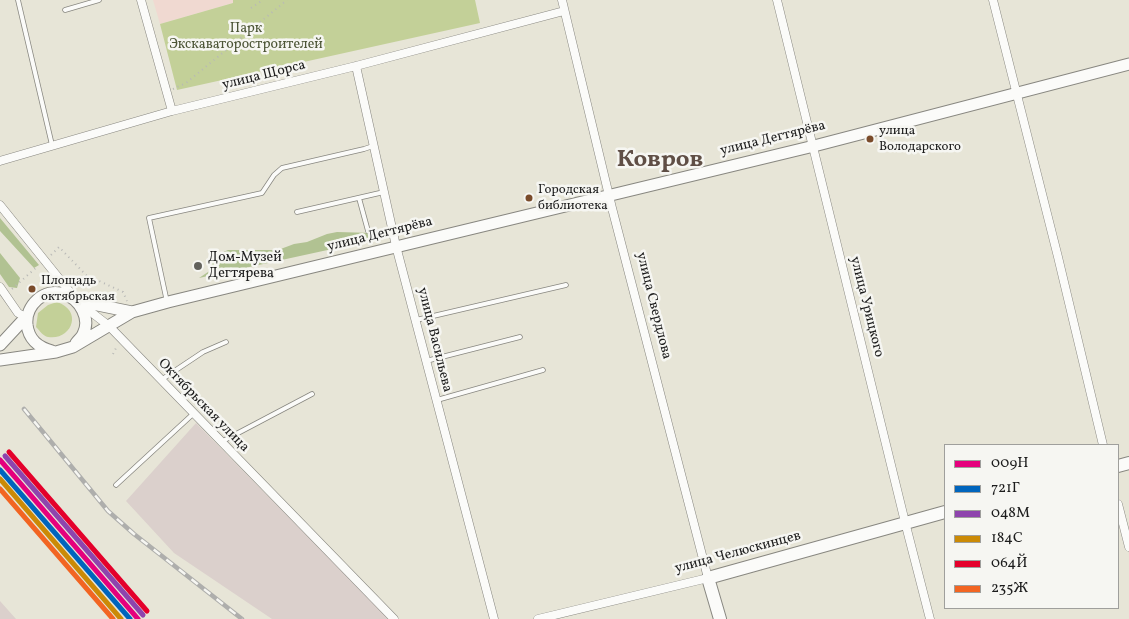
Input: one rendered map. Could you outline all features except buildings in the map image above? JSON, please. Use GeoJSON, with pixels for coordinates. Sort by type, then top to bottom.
{"type":"FeatureCollection","features":[{"type":"Feature","properties":{"kind":"main road","name":"улица Дегтярёва"},"geometry":{"type":"LineString","coordinates":[[73,347],[132,312],[168,302],[814,146],[1129,64]]}},
{"type":"Feature","properties":{"kind":"main road"},"geometry":{"type":"LineString","coordinates":[[0,345],[26,317],[34,302],[47,293],[64,293],[78,301],[85,316],[84,333],[73,347],[56,352],[0,360]]}},
{"type":"Feature","properties":{"kind":"main road","name":"улица Дегтярёва"},"geometry":{"type":"LineString","coordinates":[[78,301],[132,312]]}},
{"type":"Feature","properties":{"kind":"main road"},"geometry":{"type":"LineString","coordinates":[[26,317],[28,334],[40,347],[56,352]]}},
{"type":"Feature","properties":{"kind":"main road","name":"улица Челюскинцев"},"geometry":{"type":"LineString","coordinates":[[708,578],[944,512]]}},
{"type":"Feature","properties":{"kind":"main road","name":"улица Свердлова"},"geometry":{"type":"LineString","coordinates":[[708,578],[720,619]]}},
{"type":"Feature","properties":{"kind":"street"},"geometry":{"type":"LineString","coordinates":[[141,0],[172,111]]}},
{"type":"Feature","properties":{"kind":"street","name":"улица Свердлова"},"geometry":{"type":"LineString","coordinates":[[562,0],[609,194],[708,578]]}},
{"type":"Feature","properties":{"kind":"street","name":"улица Урицкого"},"geometry":{"type":"LineString","coordinates":[[777,0],[930,619]]}},
{"type":"Feature","properties":{"kind":"street"},"geometry":{"type":"LineString","coordinates":[[993,0],[1103,444]]}},
{"type":"Feature","properties":{"kind":"street","name":"улица Щорса"},"geometry":{"type":"LineString","coordinates":[[0,161],[172,111],[356,66],[564,11]]}},
{"type":"Feature","properties":{"kind":"street","name":"улица Васильева"},"geometry":{"type":"LineString","coordinates":[[356,66],[396,246],[494,619]]}},
{"type":"Feature","properties":{"kind":"street","name":"Октябрьская улица"},"geometry":{"type":"LineString","coordinates":[[0,205],[78,301],[109,326],[220,443],[394,619]]}},
{"type":"Feature","properties":{"kind":"street"},"geometry":{"type":"LineString","coordinates":[[0,287],[18,313],[26,317]]}},
{"type":"Feature","properties":{"kind":"street"},"geometry":{"type":"LineString","coordinates":[[1119,508],[1129,547]]}},
{"type":"Feature","properties":{"kind":"street","name":"улица Челюскинцев"},"geometry":{"type":"LineString","coordinates":[[538,619],[708,578]]}},
{"type":"Feature","properties":{"kind":"lane"},"geometry":{"type":"LineString","coordinates":[[18,0],[52,146]]}},
{"type":"Feature","properties":{"kind":"lane"},"geometry":{"type":"LineString","coordinates":[[65,10],[99,0]]}},
{"type":"Feature","properties":{"kind":"lane"},"geometry":{"type":"LineString","coordinates":[[168,302],[149,218],[262,192],[274,175],[282,168],[364,150],[374,146]]}},
{"type":"Feature","properties":{"kind":"lane"},"geometry":{"type":"LineString","coordinates":[[297,212],[384,192]]}},
{"type":"Feature","properties":{"kind":"lane"},"geometry":{"type":"LineString","coordinates":[[359,198],[368,231]]}},
{"type":"Feature","properties":{"kind":"lane"},"geometry":{"type":"LineString","coordinates":[[416,320],[566,285]]}},
{"type":"Feature","properties":{"kind":"lane"},"geometry":{"type":"LineString","coordinates":[[426,361],[520,337]]}},
{"type":"Feature","properties":{"kind":"lane"},"geometry":{"type":"LineString","coordinates":[[161,381],[203,352],[226,342]]}},
{"type":"Feature","properties":{"kind":"lane"},"geometry":{"type":"LineString","coordinates":[[436,400],[543,370]]}},
{"type":"Feature","properties":{"kind":"lane"},"geometry":{"type":"LineString","coordinates":[[220,443],[312,394]]}},
{"type":"Feature","properties":{"kind":"lane"},"geometry":{"type":"LineString","coordinates":[[116,485],[193,414]]}},
{"type":"Feature","properties":{"kind":"path"},"geometry":{"type":"LineString","coordinates":[[251,8],[263,0]]}},
{"type":"Feature","properties":{"kind":"path"},"geometry":{"type":"LineString","coordinates":[[167,94],[176,87],[186,83],[287,0]]}},
{"type":"Feature","properties":{"kind":"path"},"geometry":{"type":"LineString","coordinates":[[5,295],[59,247],[86,275],[123,292],[132,312]]}},
{"type":"Feature","properties":{"kind":"path"},"geometry":{"type":"LineString","coordinates":[[113,354],[120,339]]}},
{"type":"Feature","properties":{"kind":"shaded area"},"geometry":{"type":"Polygon","coordinates":[[[153,0],[233,0],[233,3],[160,24],[153,0]]]}},
{"type":"Feature","properties":{"kind":"shaded area"},"geometry":{"type":"Polygon","coordinates":[[[196,423],[389,619],[272,619],[174,553],[126,501],[196,423]]]}},
{"type":"Feature","properties":{"kind":"shaded area"},"geometry":{"type":"Polygon","coordinates":[[[0,601],[16,619],[0,619],[0,601]]]}},
{"type":"Feature","properties":{"kind":"green space","name":"Парк Экскаваторостроителей"},"geometry":{"type":"Polygon","coordinates":[[[233,0],[475,0],[480,23],[177,90],[160,24],[233,3],[233,0]]]}},
{"type":"Feature","properties":{"kind":"green space"},"geometry":{"type":"Polygon","coordinates":[[[0,218],[39,265],[34,268],[0,231],[0,218]]]}},
{"type":"Feature","properties":{"kind":"green space"},"geometry":{"type":"Polygon","coordinates":[[[337,232],[374,233],[378,239],[199,278],[211,270],[211,265],[219,254],[228,250],[278,250],[337,232]]]}},
{"type":"Feature","properties":{"kind":"green space"},"geometry":{"type":"Polygon","coordinates":[[[0,253],[20,278],[17,288],[9,287],[0,274],[0,253]]]}},
{"type":"Feature","properties":{"kind":"green space"},"geometry":{"type":"Polygon","coordinates":[[[57,302],[65,306],[70,312],[71,324],[63,334],[56,337],[48,337],[36,327],[38,313],[48,305],[57,302]]]}},
{"type":"Feature","properties":{"kind":"railway"},"geometry":{"type":"LineString","coordinates":[[24,409],[108,511],[134,534],[242,619]]}},
{"type":"Feature","properties":{"kind":"transit line","name":"064Й"},"geometry":{"type":"LineString","coordinates":[[9,452],[147,611]]}},
{"type":"Feature","properties":{"kind":"transit line","name":"048М"},"geometry":{"type":"LineString","coordinates":[[5,456],[143,615]]}},
{"type":"Feature","properties":{"kind":"transit line","name":"009Н"},"geometry":{"type":"LineString","coordinates":[[0,460],[138,619]]}},
{"type":"Feature","properties":{"kind":"transit line","name":"721Г"},"geometry":{"type":"LineString","coordinates":[[0,470],[130,619]]}},
{"type":"Feature","properties":{"kind":"transit line","name":"184С"},"geometry":{"type":"LineString","coordinates":[[0,479],[121,619]]}},
{"type":"Feature","properties":{"kind":"transit line","name":"235Ж"},"geometry":{"type":"LineString","coordinates":[[0,489],[113,619]]}},
{"type":"Feature","properties":{"kind":"place","name":"улица Володарского"},"geometry":{"type":"Point","coordinates":[870,139]}},
{"type":"Feature","properties":{"kind":"place","name":"Городская библиотека"},"geometry":{"type":"Point","coordinates":[529,198]}},
{"type":"Feature","properties":{"kind":"place","name":"Дом-Музей Дегтярева"},"geometry":{"type":"Point","coordinates":[198,266]}},
{"type":"Feature","properties":{"kind":"place","name":"Площадь октябрьская"},"geometry":{"type":"Point","coordinates":[32,289]}},
{"type":"Feature","properties":{"kind":"district","name":"Ковров"},"geometry":{"type":"Point","coordinates":[660,162]}}]}
